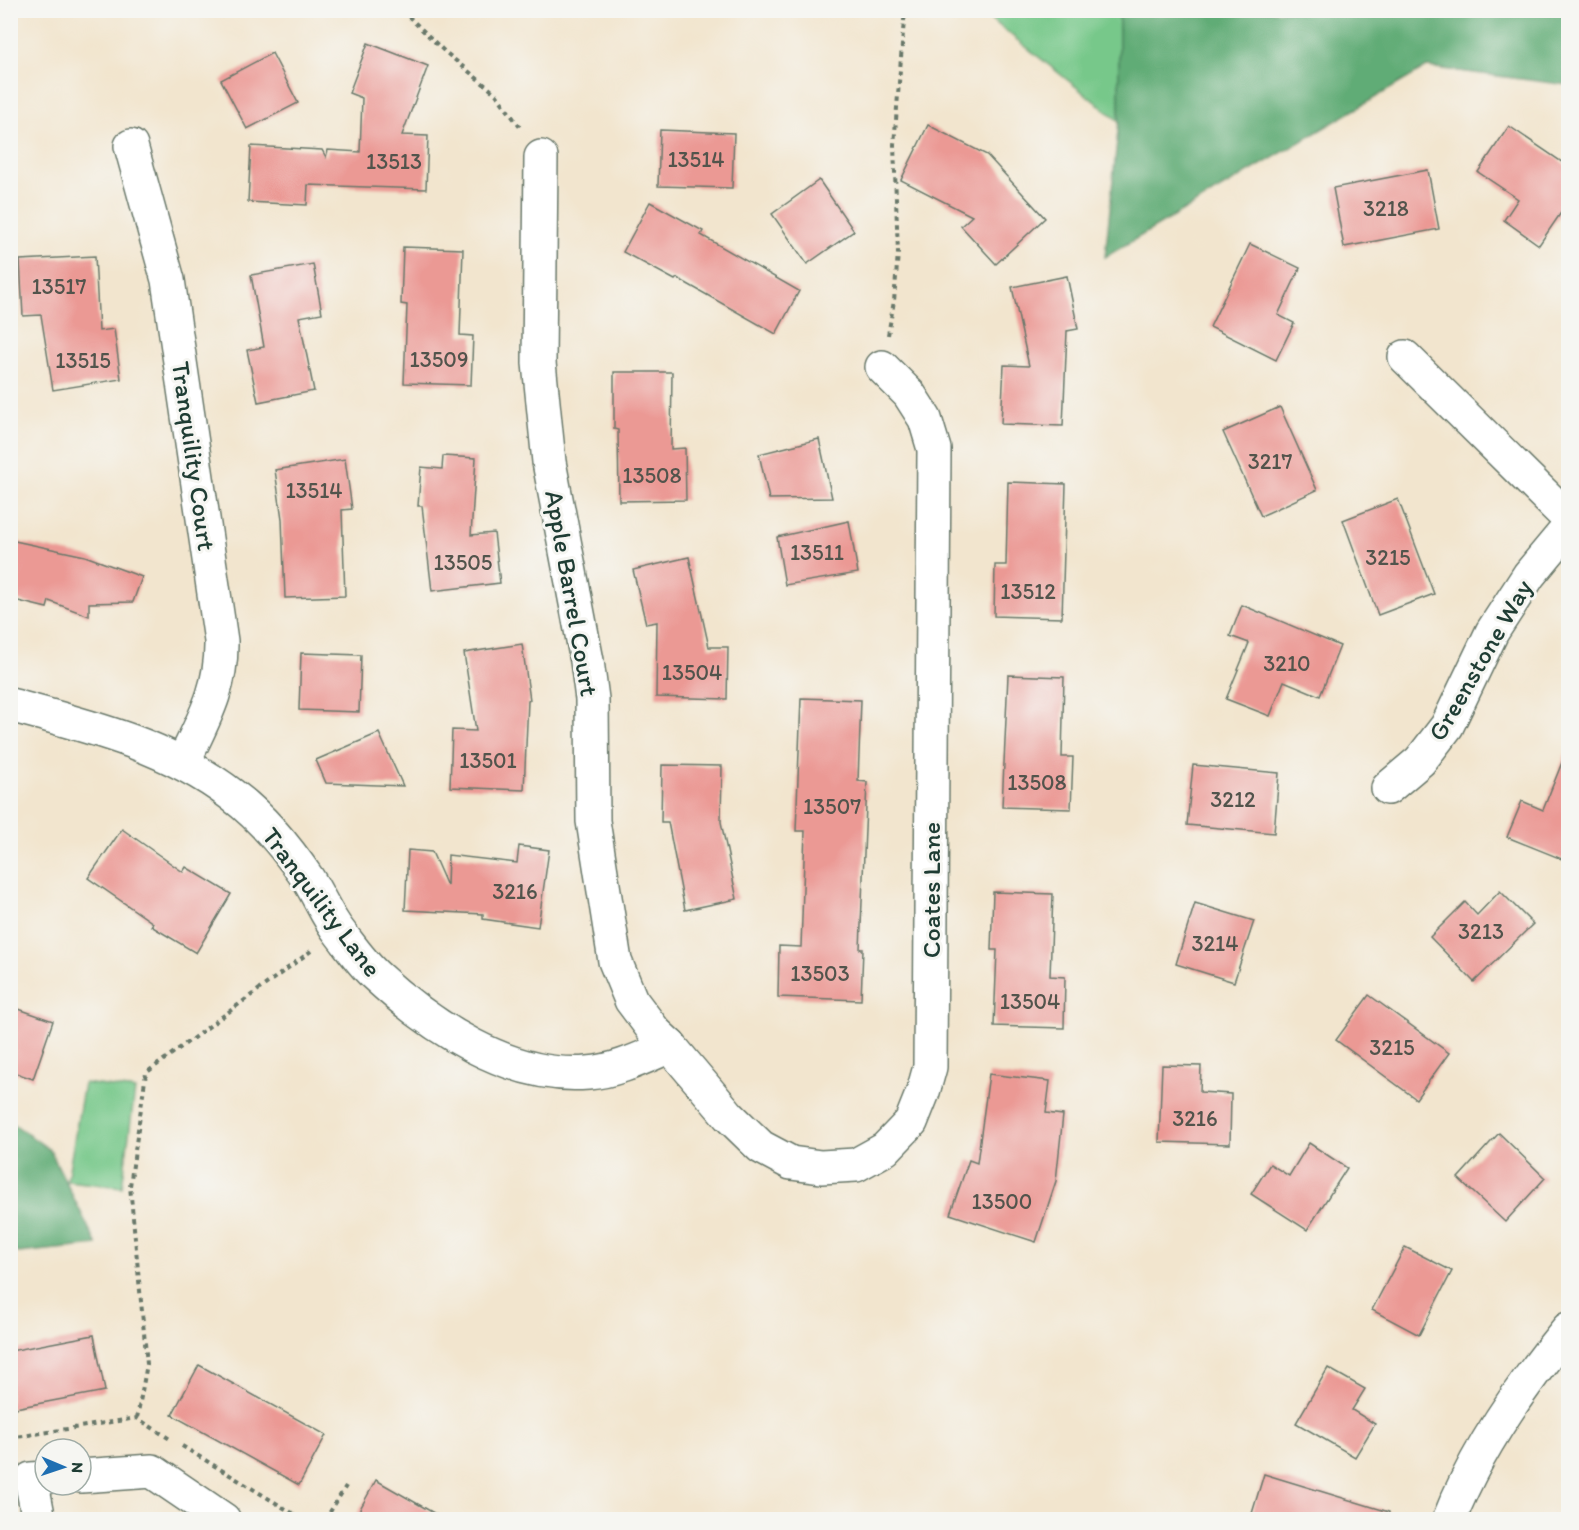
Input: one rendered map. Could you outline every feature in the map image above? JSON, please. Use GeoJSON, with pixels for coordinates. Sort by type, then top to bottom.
{"type":"FeatureCollection","features":[{"type":"Feature","properties":{"kind":"street","name":"Tranquility Court"},"geometry":{"type":"LineString","coordinates":[[131,146],[168,280],[221,641],[222,661],[216,691],[183,762]]}},
{"type":"Feature","properties":{"kind":"street","name":"Apple Barrel Court"},"geometry":{"type":"LineString","coordinates":[[541,157],[539,363],[549,462],[587,661],[592,699],[593,821],[615,961],[631,1000],[655,1032],[670,1046]]}},
{"type":"Feature","properties":{"kind":"street"},"geometry":{"type":"LineString","coordinates":[[1405,357],[1569,518]]}},
{"type":"Feature","properties":{"kind":"street","name":"Coates Lane"},"geometry":{"type":"LineString","coordinates":[[670,1046],[729,1116],[761,1147],[790,1163],[821,1167],[856,1165],[885,1149],[911,1122],[923,1092],[930,1067],[934,449],[925,419],[909,394],[882,367]]}},
{"type":"Feature","properties":{"kind":"street","name":"Greenstone Way"},"geometry":{"type":"LineString","coordinates":[[1388,788],[1420,760],[1447,726],[1492,632],[1528,575],[1569,528]]}},
{"type":"Feature","properties":{"kind":"street","name":"Tranquility Lane"},"geometry":{"type":"LineString","coordinates":[[10,705],[78,723],[151,747],[183,762],[232,795],[274,834],[308,879],[339,931],[373,974],[414,1009],[460,1039],[510,1061],[550,1072],[589,1073],[628,1064],[670,1046]]}},
{"type":"Feature","properties":{"kind":"street"},"geometry":{"type":"LineString","coordinates":[[1449,1520],[1494,1431],[1541,1362],[1569,1329]]}},
{"type":"Feature","properties":{"kind":"street"},"geometry":{"type":"LineString","coordinates":[[93,1475],[152,1471],[224,1520]]}},
{"type":"Feature","properties":{"kind":"street"},"geometry":{"type":"LineString","coordinates":[[35,1497],[39,1520]]}},
{"type":"Feature","properties":{"kind":"path"},"geometry":{"type":"LineString","coordinates":[[402,10],[444,51],[496,94],[541,157]]}},
{"type":"Feature","properties":{"kind":"path"},"geometry":{"type":"LineString","coordinates":[[882,367],[894,301],[898,253],[894,145],[904,20],[908,10]]}},
{"type":"Feature","properties":{"kind":"path"},"geometry":{"type":"LineString","coordinates":[[137,1418],[147,1364],[130,1185],[146,1072],[339,931]]}},
{"type":"Feature","properties":{"kind":"path"},"geometry":{"type":"LineString","coordinates":[[10,1438],[137,1418],[304,1520]]}},
{"type":"Feature","properties":{"kind":"path"},"geometry":{"type":"LineString","coordinates":[[326,1520],[346,1486]]}},
{"type":"Feature","properties":{"kind":"green space"},"geometry":{"type":"Polygon","coordinates":[[[981,11],[1119,11],[1119,121],[981,11]]]}},
{"type":"Feature","properties":{"kind":"green space"},"geometry":{"type":"Polygon","coordinates":[[[1119,11],[1568,11],[1568,85],[1427,67],[1105,257],[1119,121],[1119,11]]]}},
{"type":"Feature","properties":{"kind":"green space"},"geometry":{"type":"Polygon","coordinates":[[[84,1083],[135,1090],[122,1187],[67,1181],[84,1083]]]}},
{"type":"Feature","properties":{"kind":"green space"},"geometry":{"type":"Polygon","coordinates":[[[11,1122],[50,1150],[97,1245],[18,1253],[11,1250],[11,1122]]]}},
{"type":"Feature","properties":{"kind":"building"},"geometry":{"type":"Polygon","coordinates":[[[368,43],[428,66],[402,135],[428,136],[426,189],[308,185],[307,205],[248,202],[251,146],[322,150],[326,157],[328,150],[360,152],[362,98],[349,93],[368,43]]]}},
{"type":"Feature","properties":{"kind":"building"},"geometry":{"type":"Polygon","coordinates":[[[272,53],[298,103],[247,129],[221,80],[272,53]]]}},
{"type":"Feature","properties":{"kind":"building"},"geometry":{"type":"Polygon","coordinates":[[[928,125],[987,155],[1045,218],[996,264],[961,226],[972,216],[901,180],[928,125]]]}},
{"type":"Feature","properties":{"kind":"building"},"geometry":{"type":"Polygon","coordinates":[[[1509,126],[1569,167],[1569,201],[1539,245],[1504,220],[1518,199],[1478,172],[1509,126]]]}},
{"type":"Feature","properties":{"kind":"building"},"geometry":{"type":"Polygon","coordinates":[[[660,130],[734,133],[732,188],[658,186],[660,130]]]}},
{"type":"Feature","properties":{"kind":"building"},"geometry":{"type":"Polygon","coordinates":[[[1428,170],[1439,229],[1344,247],[1333,188],[1428,170]]]}},
{"type":"Feature","properties":{"kind":"building"},"geometry":{"type":"Polygon","coordinates":[[[819,180],[854,231],[807,264],[772,214],[819,180]]]}},
{"type":"Feature","properties":{"kind":"building"},"geometry":{"type":"Polygon","coordinates":[[[650,202],[703,231],[701,235],[799,291],[776,334],[677,278],[675,280],[623,252],[650,202]]]}},
{"type":"Feature","properties":{"kind":"building"},"geometry":{"type":"Polygon","coordinates":[[[1250,244],[1300,268],[1278,315],[1294,323],[1276,360],[1210,327],[1250,244]]]}},
{"type":"Feature","properties":{"kind":"building"},"geometry":{"type":"Polygon","coordinates":[[[403,247],[463,249],[460,335],[473,336],[471,385],[404,383],[407,305],[401,304],[403,247]]]}},
{"type":"Feature","properties":{"kind":"building"},"geometry":{"type":"Polygon","coordinates":[[[95,256],[99,331],[114,329],[121,379],[53,390],[41,315],[23,316],[20,260],[95,256]]]}},
{"type":"Feature","properties":{"kind":"building"},"geometry":{"type":"Polygon","coordinates":[[[313,264],[322,313],[299,317],[314,391],[258,402],[247,350],[264,347],[251,275],[313,264]]]}},
{"type":"Feature","properties":{"kind":"building"},"geometry":{"type":"Polygon","coordinates":[[[1067,276],[1078,329],[1067,331],[1063,426],[1001,424],[1004,365],[1029,366],[1012,287],[1067,276]]]}},
{"type":"Feature","properties":{"kind":"building"},"geometry":{"type":"Polygon","coordinates":[[[614,372],[672,372],[671,449],[685,448],[686,500],[619,501],[618,430],[614,429],[614,372]]]}},
{"type":"Feature","properties":{"kind":"building"},"geometry":{"type":"Polygon","coordinates":[[[1280,407],[1317,490],[1261,516],[1223,432],[1280,407]]]}},
{"type":"Feature","properties":{"kind":"building"},"geometry":{"type":"Polygon","coordinates":[[[819,439],[832,498],[769,499],[759,454],[819,439]]]}},
{"type":"Feature","properties":{"kind":"building"},"geometry":{"type":"Polygon","coordinates":[[[443,456],[476,458],[471,535],[494,533],[500,583],[432,591],[422,506],[418,506],[421,467],[442,469],[443,456]]]}},
{"type":"Feature","properties":{"kind":"building"},"geometry":{"type":"Polygon","coordinates":[[[345,459],[352,509],[342,510],[345,596],[285,598],[282,519],[275,470],[345,459]]]}},
{"type":"Feature","properties":{"kind":"building"},"geometry":{"type":"Polygon","coordinates":[[[1008,482],[1066,484],[1062,618],[994,616],[995,565],[1006,565],[1008,482]]]}},
{"type":"Feature","properties":{"kind":"building"},"geometry":{"type":"Polygon","coordinates":[[[1398,499],[1434,594],[1378,615],[1343,520],[1398,499]]]}},
{"type":"Feature","properties":{"kind":"building"},"geometry":{"type":"Polygon","coordinates":[[[849,521],[858,573],[785,585],[777,537],[849,521]]]}},
{"type":"Feature","properties":{"kind":"building"},"geometry":{"type":"Polygon","coordinates":[[[10,540],[85,556],[142,577],[133,602],[89,603],[89,616],[49,601],[47,608],[10,599],[10,540]]]}},
{"type":"Feature","properties":{"kind":"building"},"geometry":{"type":"Polygon","coordinates":[[[689,557],[709,647],[728,647],[727,699],[656,697],[657,622],[646,624],[633,570],[689,557]]]}},
{"type":"Feature","properties":{"kind":"building"},"geometry":{"type":"Polygon","coordinates":[[[1242,605],[1340,646],[1320,696],[1284,681],[1270,716],[1226,699],[1249,643],[1230,636],[1242,605]]]}},
{"type":"Feature","properties":{"kind":"building"},"geometry":{"type":"Polygon","coordinates":[[[522,644],[530,700],[528,701],[524,790],[450,787],[452,730],[476,731],[464,653],[522,644]]]}},
{"type":"Feature","properties":{"kind":"building"},"geometry":{"type":"Polygon","coordinates":[[[301,653],[361,655],[359,712],[299,710],[301,653]]]}},
{"type":"Feature","properties":{"kind":"building"},"geometry":{"type":"Polygon","coordinates":[[[1008,675],[1064,677],[1062,757],[1073,757],[1071,809],[1002,807],[1008,675]]]}},
{"type":"Feature","properties":{"kind":"building"},"geometry":{"type":"Polygon","coordinates":[[[801,698],[861,700],[858,781],[867,782],[860,949],[863,949],[861,1000],[778,997],[779,946],[801,947],[805,831],[796,831],[801,698]]]}},
{"type":"Feature","properties":{"kind":"building"},"geometry":{"type":"Polygon","coordinates":[[[379,733],[403,786],[326,783],[316,760],[379,733]]]}},
{"type":"Feature","properties":{"kind":"building"},"geometry":{"type":"Polygon","coordinates":[[[1567,750],[1569,750],[1569,862],[1507,837],[1522,801],[1543,810],[1567,750]]]}},
{"type":"Feature","properties":{"kind":"building"},"geometry":{"type":"Polygon","coordinates":[[[662,765],[722,766],[721,822],[737,899],[685,910],[668,822],[661,822],[662,765]]]}},
{"type":"Feature","properties":{"kind":"building"},"geometry":{"type":"Polygon","coordinates":[[[1193,765],[1279,773],[1274,833],[1187,825],[1193,765]]]}},
{"type":"Feature","properties":{"kind":"building"},"geometry":{"type":"Polygon","coordinates":[[[122,829],[183,872],[186,867],[231,894],[196,953],[151,926],[153,923],[88,878],[122,829]]]}},
{"type":"Feature","properties":{"kind":"building"},"geometry":{"type":"Polygon","coordinates":[[[519,846],[549,850],[538,927],[483,919],[483,914],[405,910],[408,850],[432,852],[447,886],[448,855],[517,863],[519,846]]]}},
{"type":"Feature","properties":{"kind":"building"},"geometry":{"type":"Polygon","coordinates":[[[1500,891],[1533,924],[1474,982],[1430,937],[1465,902],[1477,915],[1500,891]]]}},
{"type":"Feature","properties":{"kind":"building"},"geometry":{"type":"Polygon","coordinates":[[[993,892],[1053,894],[1050,976],[1065,977],[1064,1028],[994,1026],[997,950],[991,950],[993,892]]]}},
{"type":"Feature","properties":{"kind":"building"},"geometry":{"type":"Polygon","coordinates":[[[1195,903],[1254,921],[1234,982],[1176,964],[1195,903]]]}},
{"type":"Feature","properties":{"kind":"building"},"geometry":{"type":"Polygon","coordinates":[[[1369,995],[1449,1053],[1416,1099],[1336,1040],[1369,995]]]}},
{"type":"Feature","properties":{"kind":"building"},"geometry":{"type":"Polygon","coordinates":[[[10,1006],[53,1021],[33,1079],[10,1071],[10,1006]]]}},
{"type":"Feature","properties":{"kind":"building"},"geometry":{"type":"Polygon","coordinates":[[[1162,1065],[1201,1066],[1200,1092],[1231,1094],[1230,1144],[1159,1142],[1162,1065]]]}},
{"type":"Feature","properties":{"kind":"building"},"geometry":{"type":"Polygon","coordinates":[[[989,1074],[1050,1081],[1046,1113],[1063,1115],[1056,1181],[1036,1242],[950,1214],[969,1160],[977,1163],[989,1074]]]}},
{"type":"Feature","properties":{"kind":"building"},"geometry":{"type":"Polygon","coordinates":[[[1499,1133],[1545,1178],[1505,1222],[1458,1178],[1499,1133]]]}},
{"type":"Feature","properties":{"kind":"building"},"geometry":{"type":"Polygon","coordinates":[[[1309,1143],[1347,1168],[1307,1230],[1251,1194],[1270,1164],[1289,1176],[1309,1143]]]}},
{"type":"Feature","properties":{"kind":"building"},"geometry":{"type":"Polygon","coordinates":[[[1405,1247],[1452,1271],[1419,1335],[1372,1310],[1405,1247]]]}},
{"type":"Feature","properties":{"kind":"building"},"geometry":{"type":"Polygon","coordinates":[[[94,1335],[105,1391],[10,1409],[10,1351],[94,1335]]]}},
{"type":"Feature","properties":{"kind":"building"},"geometry":{"type":"Polygon","coordinates":[[[199,1365],[326,1435],[299,1485],[172,1415],[199,1365]]]}},
{"type":"Feature","properties":{"kind":"building"},"geometry":{"type":"Polygon","coordinates":[[[1328,1368],[1365,1389],[1352,1410],[1375,1424],[1355,1457],[1296,1423],[1328,1368]]]}},
{"type":"Feature","properties":{"kind":"building"},"geometry":{"type":"Polygon","coordinates":[[[1264,1474],[1389,1512],[1388,1520],[1250,1520],[1264,1474]]]}},
{"type":"Feature","properties":{"kind":"building"},"geometry":{"type":"Polygon","coordinates":[[[376,1480],[446,1520],[354,1520],[376,1480]]]}}]}
